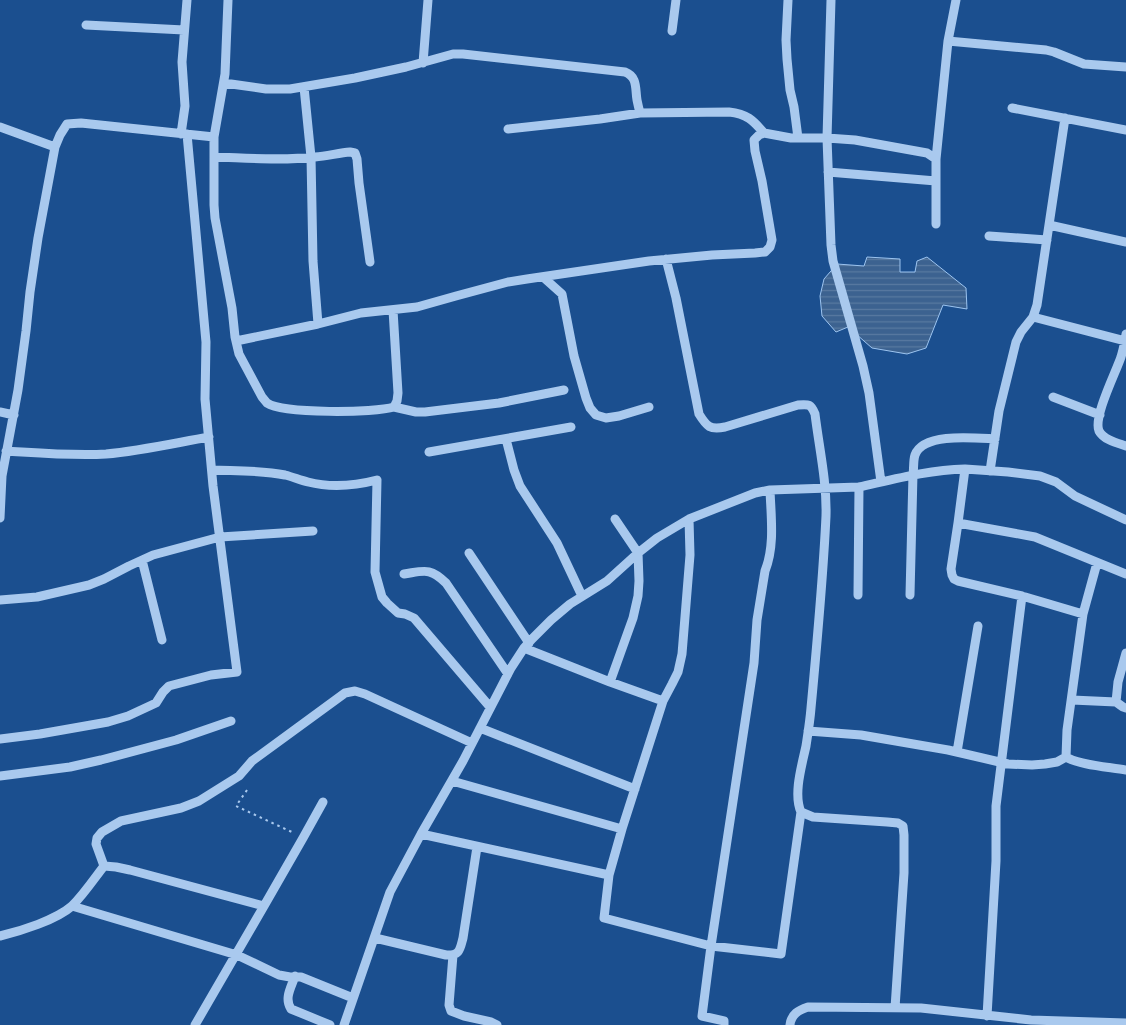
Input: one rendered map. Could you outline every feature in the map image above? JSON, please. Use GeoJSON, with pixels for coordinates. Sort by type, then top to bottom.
{"type":"FeatureCollection","features":[{"type":"Feature","properties":{"kind":"street"},"geometry":{"type":"LineString","coordinates":[[0,739],[61,731],[108,722],[128,716],[156,703],[169,686],[211,675],[237,672],[212,470],[205,385],[205,336],[184,134],[185,106],[182,62],[187,0]]}},
{"type":"Feature","properties":{"kind":"street"},"geometry":{"type":"LineString","coordinates":[[228,0],[224,83],[214,137],[215,218],[239,354],[258,391],[267,403],[295,410],[386,410],[394,407],[425,412],[499,403],[564,390]]}},
{"type":"Feature","properties":{"kind":"street"},"geometry":{"type":"LineString","coordinates":[[422,63],[428,0]]}},
{"type":"Feature","properties":{"kind":"street"},"geometry":{"type":"LineString","coordinates":[[672,31],[676,0]]}},
{"type":"Feature","properties":{"kind":"street"},"geometry":{"type":"LineString","coordinates":[[788,0],[787,59],[798,138]]}},
{"type":"Feature","properties":{"kind":"street"},"geometry":{"type":"LineString","coordinates":[[831,0],[827,138],[831,245],[868,386],[881,482]]}},
{"type":"Feature","properties":{"kind":"street"},"geometry":{"type":"LineString","coordinates":[[936,224],[936,159],[948,41],[956,0]]}},
{"type":"Feature","properties":{"kind":"street"},"geometry":{"type":"LineString","coordinates":[[86,25],[184,30]]}},
{"type":"Feature","properties":{"kind":"street"},"geometry":{"type":"LineString","coordinates":[[948,41],[1046,50],[1084,64],[1126,67]]}},
{"type":"Feature","properties":{"kind":"street"},"geometry":{"type":"LineString","coordinates":[[224,83],[266,89],[290,89],[355,78],[453,54],[463,54],[625,72],[634,79],[640,113]]}},
{"type":"Feature","properties":{"kind":"street"},"geometry":{"type":"LineString","coordinates":[[304,87],[310,157],[313,261],[318,324]]}},
{"type":"Feature","properties":{"kind":"street"},"geometry":{"type":"LineString","coordinates":[[1012,108],[1126,130]]}},
{"type":"Feature","properties":{"kind":"street"},"geometry":{"type":"LineString","coordinates":[[508,129],[640,113],[718,112],[739,113],[747,117],[764,134]]}},
{"type":"Feature","properties":{"kind":"street"},"geometry":{"type":"LineString","coordinates":[[990,471],[999,411],[1016,342],[1032,317],[1039,292],[1065,118]]}},
{"type":"Feature","properties":{"kind":"street"},"geometry":{"type":"LineString","coordinates":[[0,518],[2,476],[24,351],[38,238],[55,147],[60,135],[67,124],[81,123],[214,137]]}},
{"type":"Feature","properties":{"kind":"street"},"geometry":{"type":"LineString","coordinates":[[0,127],[55,147]]}},
{"type":"Feature","properties":{"kind":"street"},"geometry":{"type":"LineString","coordinates":[[236,342],[361,313],[417,307],[508,282],[666,259],[765,252],[772,240],[755,151],[754,140],[759,135],[855,140],[927,153],[936,159]]}},
{"type":"Feature","properties":{"kind":"street"},"geometry":{"type":"LineString","coordinates":[[214,157],[271,159],[355,152],[370,262]]}},
{"type":"Feature","properties":{"kind":"street"},"geometry":{"type":"LineString","coordinates":[[828,172],[936,181]]}},
{"type":"Feature","properties":{"kind":"street"},"geometry":{"type":"LineString","coordinates":[[1049,225],[1126,242]]}},
{"type":"Feature","properties":{"kind":"street"},"geometry":{"type":"LineString","coordinates":[[989,236],[1047,240]]}},
{"type":"Feature","properties":{"kind":"street"},"geometry":{"type":"LineString","coordinates":[[666,259],[676,298],[699,414],[708,427],[716,429],[798,405],[809,405],[814,414],[825,488],[826,514],[823,566],[808,731],[797,797],[797,805],[800,812],[781,954],[711,946],[604,918],[609,875],[622,829],[663,701],[678,672],[682,654],[690,555],[689,519]]}},
{"type":"Feature","properties":{"kind":"street"},"geometry":{"type":"LineString","coordinates":[[543,277],[562,294],[574,356],[590,408],[596,415],[606,418],[650,407]]}},
{"type":"Feature","properties":{"kind":"street"},"geometry":{"type":"LineString","coordinates":[[393,310],[398,393],[394,407]]}},
{"type":"Feature","properties":{"kind":"street"},"geometry":{"type":"LineString","coordinates":[[1032,317],[1125,337],[1121,357],[1098,423],[1099,430],[1104,436],[1126,446]]}},
{"type":"Feature","properties":{"kind":"street"},"geometry":{"type":"LineString","coordinates":[[1053,397],[1100,415]]}},
{"type":"Feature","properties":{"kind":"street"},"geometry":{"type":"LineString","coordinates":[[0,412],[14,414]]}},
{"type":"Feature","properties":{"kind":"street"},"geometry":{"type":"LineString","coordinates":[[429,452],[571,428]]}},
{"type":"Feature","properties":{"kind":"street"},"geometry":{"type":"LineString","coordinates":[[6,451],[72,455],[107,454],[209,437]]}},
{"type":"Feature","properties":{"kind":"street"},"geometry":{"type":"LineString","coordinates":[[910,595],[915,455],[921,447],[944,439],[995,438]]}},
{"type":"Feature","properties":{"kind":"street"},"geometry":{"type":"LineString","coordinates":[[506,440],[520,486],[557,543],[582,596]]}},
{"type":"Feature","properties":{"kind":"street"},"geometry":{"type":"LineString","coordinates":[[965,469],[951,569],[954,579],[1083,614]]}},
{"type":"Feature","properties":{"kind":"street"},"geometry":{"type":"LineString","coordinates":[[344,1025],[390,892],[452,781],[508,674],[527,645],[560,612],[607,581],[657,538],[689,519],[755,493],[770,490],[859,486],[913,474],[965,469],[1040,476],[1056,482],[1075,496],[1126,520]]}},
{"type":"Feature","properties":{"kind":"street"},"geometry":{"type":"LineString","coordinates":[[212,470],[262,472],[285,475],[327,485],[353,485],[377,480],[375,572],[382,597],[398,613],[414,618],[490,707]]}},
{"type":"Feature","properties":{"kind":"street"},"geometry":{"type":"LineString","coordinates":[[858,595],[859,486]]}},
{"type":"Feature","properties":{"kind":"street"},"geometry":{"type":"LineString","coordinates":[[724,1025],[724,1021],[702,1016],[754,663],[757,620],[765,571],[771,549],[770,490]]}},
{"type":"Feature","properties":{"kind":"street"},"geometry":{"type":"LineString","coordinates":[[610,682],[633,618],[639,581],[638,553],[615,518]]}},
{"type":"Feature","properties":{"kind":"street"},"geometry":{"type":"LineString","coordinates":[[958,523],[1035,537],[1126,574]]}},
{"type":"Feature","properties":{"kind":"street"},"geometry":{"type":"LineString","coordinates":[[0,600],[38,597],[89,585],[166,551],[220,537],[313,531]]}},
{"type":"Feature","properties":{"kind":"street"},"geometry":{"type":"LineString","coordinates":[[469,553],[527,645],[610,682],[663,701]]}},
{"type":"Feature","properties":{"kind":"street"},"geometry":{"type":"LineString","coordinates":[[142,560],[162,640]]}},
{"type":"Feature","properties":{"kind":"street"},"geometry":{"type":"LineString","coordinates":[[1066,757],[1083,614],[1097,563]]}},
{"type":"Feature","properties":{"kind":"street"},"geometry":{"type":"LineString","coordinates":[[404,574],[428,571],[438,575],[446,583],[508,674]]}},
{"type":"Feature","properties":{"kind":"street"},"geometry":{"type":"LineString","coordinates":[[987,1016],[996,861],[996,806],[1022,596]]}},
{"type":"Feature","properties":{"kind":"street"},"geometry":{"type":"LineString","coordinates":[[958,752],[978,626]]}},
{"type":"Feature","properties":{"kind":"street"},"geometry":{"type":"LineString","coordinates":[[1116,702],[1118,682],[1126,653]]}},
{"type":"Feature","properties":{"kind":"street"},"geometry":{"type":"LineString","coordinates":[[104,866],[96,844],[97,838],[102,832],[121,821],[181,808],[199,801],[238,776],[252,761],[345,693],[356,691],[365,694],[472,743]]}},
{"type":"Feature","properties":{"kind":"street"},"geometry":{"type":"LineString","coordinates":[[1072,700],[1116,702],[1126,708]]}},
{"type":"Feature","properties":{"kind":"street"},"geometry":{"type":"LineString","coordinates":[[0,776],[70,767],[102,760],[176,740],[231,721]]}},
{"type":"Feature","properties":{"kind":"street"},"geometry":{"type":"LineString","coordinates":[[480,728],[635,788]]}},
{"type":"Feature","properties":{"kind":"street"},"geometry":{"type":"LineString","coordinates":[[808,731],[861,735],[958,752],[1002,762],[1032,765],[1045,764],[1057,762],[1066,757]]}},
{"type":"Feature","properties":{"kind":"street"},"geometry":{"type":"LineString","coordinates":[[1066,757],[1072,760],[1126,770]]}},
{"type":"Feature","properties":{"kind":"street"},"geometry":{"type":"LineString","coordinates":[[452,781],[622,829]]}},
{"type":"Feature","properties":{"kind":"street"},"geometry":{"type":"LineString","coordinates":[[195,1025],[237,955],[323,802]]}},
{"type":"Feature","properties":{"kind":"street"},"geometry":{"type":"LineString","coordinates":[[800,812],[813,816],[898,823],[903,826],[904,874],[895,1008]]}},
{"type":"Feature","properties":{"kind":"street"},"geometry":{"type":"LineString","coordinates":[[421,834],[609,875]]}},
{"type":"Feature","properties":{"kind":"street"},"geometry":{"type":"LineString","coordinates":[[375,938],[446,955],[454,955],[458,952],[462,943],[477,847]]}},
{"type":"Feature","properties":{"kind":"street"},"geometry":{"type":"LineString","coordinates":[[0,936],[22,930],[59,915],[72,906],[104,866]]}},
{"type":"Feature","properties":{"kind":"street"},"geometry":{"type":"LineString","coordinates":[[104,866],[139,872],[264,906]]}},
{"type":"Feature","properties":{"kind":"street"},"geometry":{"type":"LineString","coordinates":[[72,906],[237,955],[279,975],[308,979],[353,998]]}},
{"type":"Feature","properties":{"kind":"street"},"geometry":{"type":"LineString","coordinates":[[454,955],[449,1005],[451,1011],[497,1025]]}},
{"type":"Feature","properties":{"kind":"street"},"geometry":{"type":"LineString","coordinates":[[295,976],[287,1001],[290,1009],[330,1025]]}},
{"type":"Feature","properties":{"kind":"street"},"geometry":{"type":"LineString","coordinates":[[790,1025],[790,1020],[795,1013],[808,1007],[934,1009],[1031,1020],[1126,1023]]}},
{"type":"Feature","properties":{"kind":"path"},"geometry":{"type":"LineString","coordinates":[[247,790],[236,806],[303,838]]}},
{"type":"Feature","properties":{"kind":"water"},"geometry":{"type":"Polygon","coordinates":[[[867,257],[900,259],[900,272],[915,272],[917,261],[927,257],[966,288],[967,309],[943,305],[926,348],[907,354],[872,348],[848,327],[836,332],[822,316],[820,296],[824,279],[837,264],[864,266],[867,257]]]}}]}
